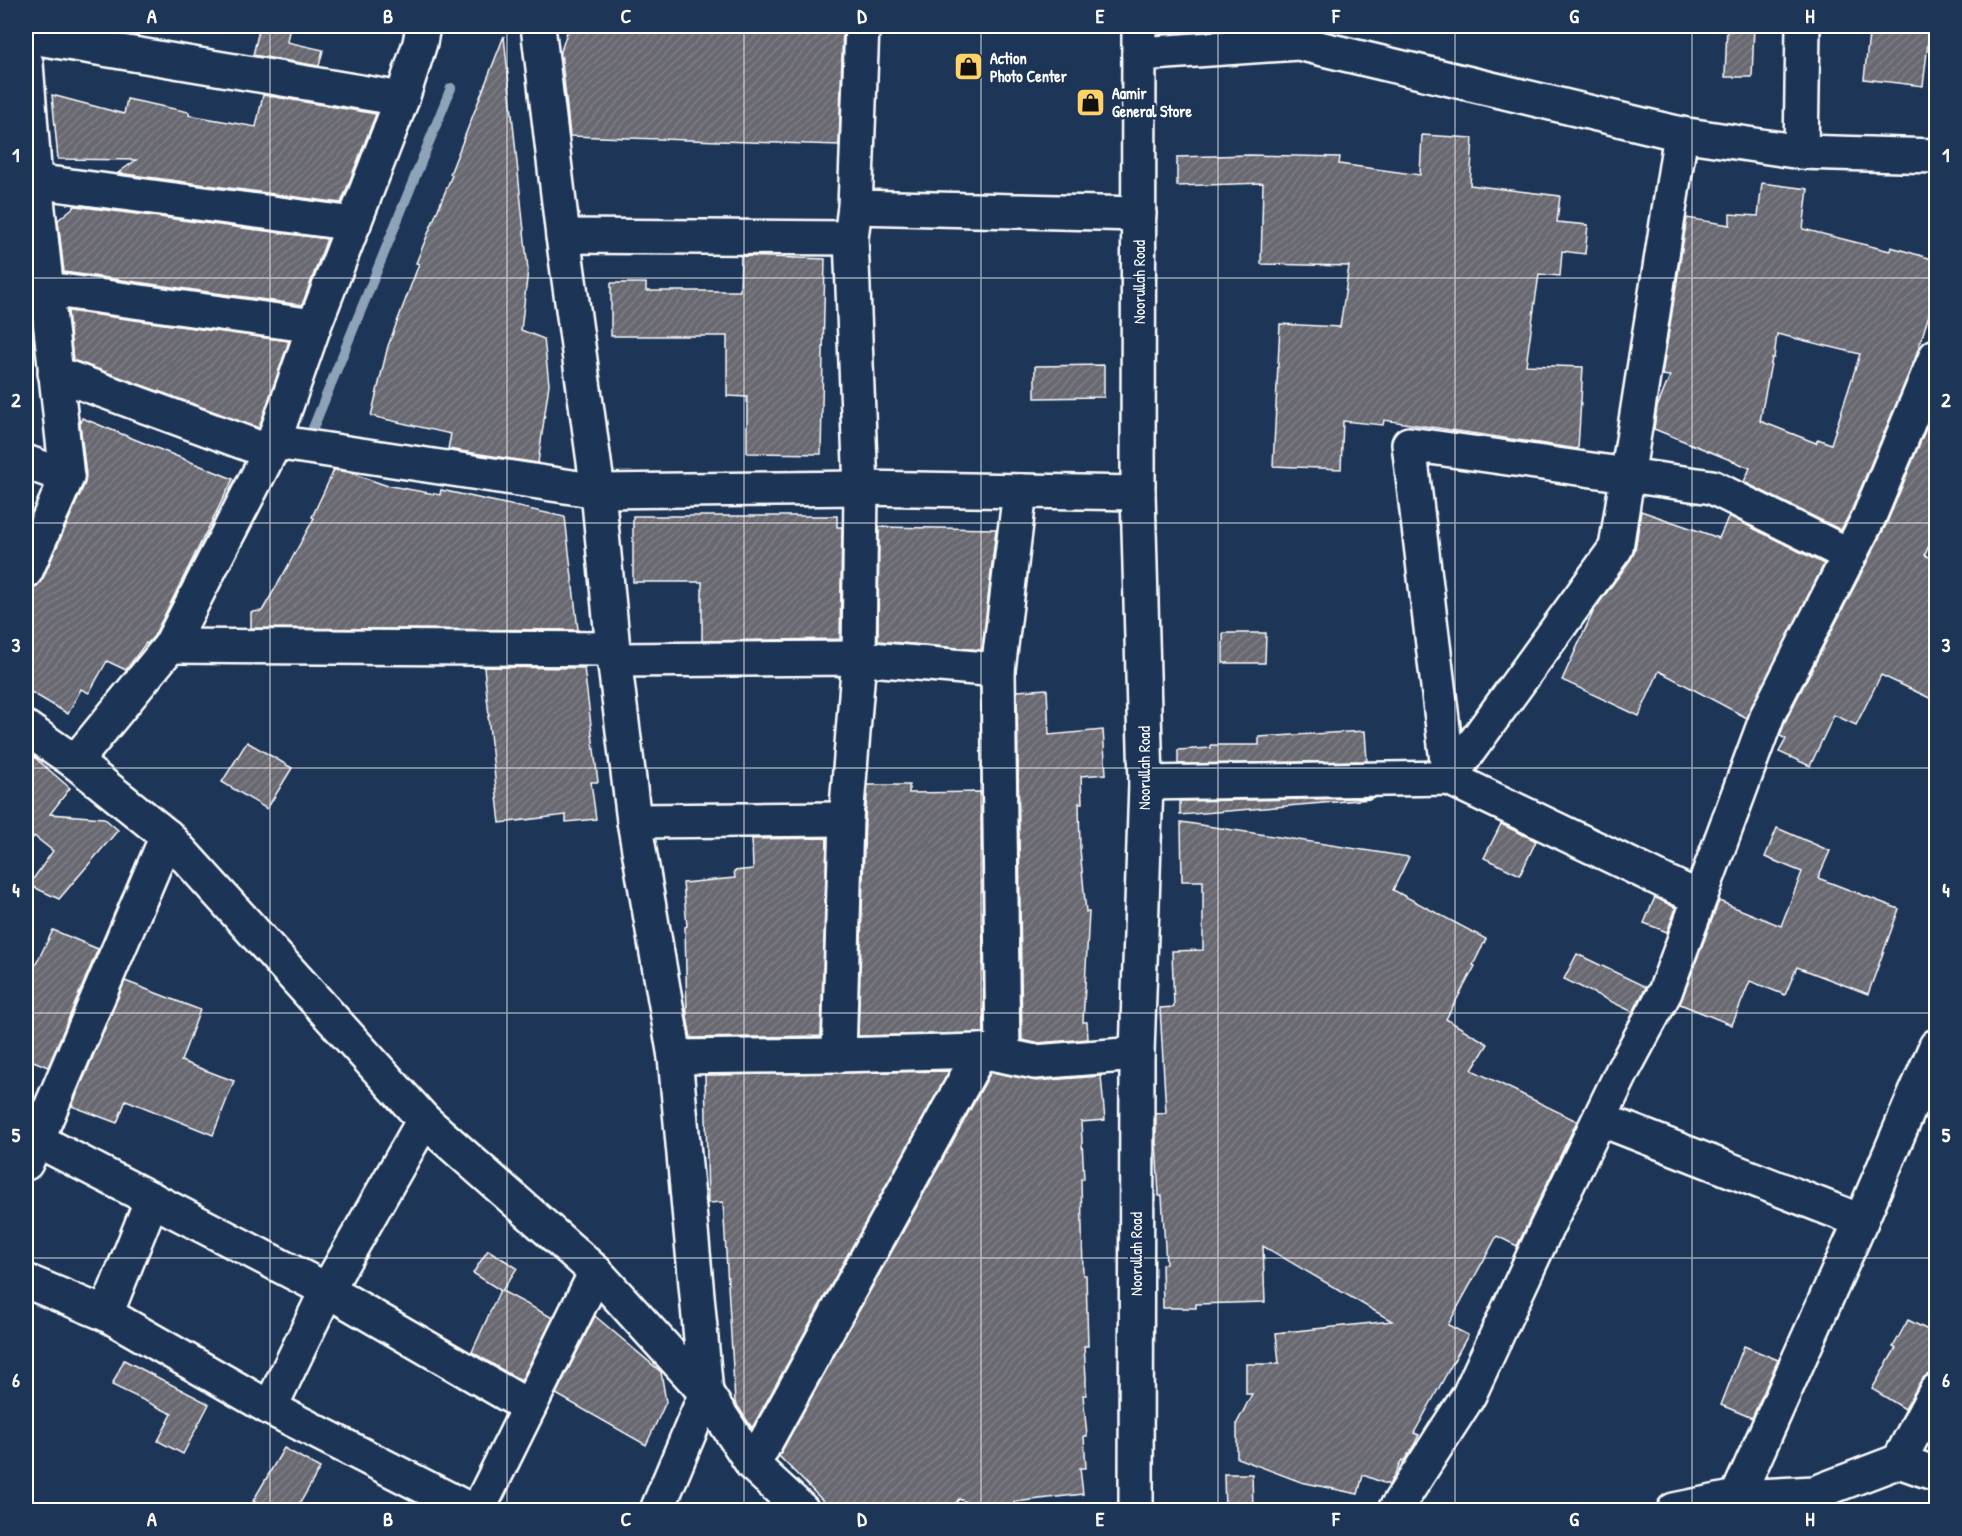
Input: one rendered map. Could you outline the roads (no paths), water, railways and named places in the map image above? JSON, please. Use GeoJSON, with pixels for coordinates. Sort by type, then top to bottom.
{"type":"FeatureCollection","features":[{"type":"Feature","properties":{"kind":"street"},"geometry":{"type":"LineString","coordinates":[[75,762],[170,646],[272,447],[314,326],[402,99],[420,43],[423,26]]}},
{"type":"Feature","properties":{"kind":"street"},"geometry":{"type":"LineString","coordinates":[[538,26],[563,236],[598,491],[614,655],[634,821],[675,1057],[706,1393],[657,1510]]}},
{"type":"Feature","properties":{"kind":"street"},"geometry":{"type":"LineString","coordinates":[[838,1055],[846,819],[859,658],[861,489],[853,223],[862,26]]}},
{"type":"Feature","properties":{"kind":"street"},"geometry":{"type":"LineString","coordinates":[[1801,152],[1803,26]]}},
{"type":"Feature","properties":{"kind":"street"},"geometry":{"type":"LineString","coordinates":[[1139,40],[1298,34],[1681,134],[1801,152],[1936,156]]}},
{"type":"Feature","properties":{"kind":"street"},"geometry":{"type":"LineString","coordinates":[[26,36],[402,99]]}},
{"type":"Feature","properties":{"kind":"street","name":"Noorullah Road"},"geometry":{"type":"LineString","coordinates":[[1136,1510],[1137,1054],[1146,783],[1138,493],[1139,40]]}},
{"type":"Feature","properties":{"kind":"street"},"geometry":{"type":"LineString","coordinates":[[26,63],[30,181],[47,289],[67,477],[26,571]]}},
{"type":"Feature","properties":{"kind":"street"},"geometry":{"type":"LineString","coordinates":[[1449,778],[1616,548],[1681,134]]}},
{"type":"Feature","properties":{"kind":"street"},"geometry":{"type":"LineString","coordinates":[[30,181],[354,224]]}},
{"type":"Feature","properties":{"kind":"street"},"geometry":{"type":"LineString","coordinates":[[563,236],[853,223],[1139,214]]}},
{"type":"Feature","properties":{"kind":"street"},"geometry":{"type":"LineString","coordinates":[[47,289],[314,326]]}},
{"type":"Feature","properties":{"kind":"street"},"geometry":{"type":"LineString","coordinates":[[1395,1510],[1469,1395],[1622,1071],[1665,992],[1768,714],[1929,394],[1936,356]]}},
{"type":"Feature","properties":{"kind":"street"},"geometry":{"type":"LineString","coordinates":[[55,373],[272,447],[598,491],[861,489],[1138,493]]}},
{"type":"Feature","properties":{"kind":"street"},"geometry":{"type":"LineString","coordinates":[[1449,778],[1409,444],[1712,487],[1849,555]]}},
{"type":"Feature","properties":{"kind":"street"},"geometry":{"type":"LineString","coordinates":[[26,462],[67,477]]}},
{"type":"Feature","properties":{"kind":"street"},"geometry":{"type":"LineString","coordinates":[[753,1465],[992,1053],[998,670],[1020,491]]}},
{"type":"Feature","properties":{"kind":"street"},"geometry":{"type":"LineString","coordinates":[[170,646],[859,658],[998,670]]}},
{"type":"Feature","properties":{"kind":"street"},"geometry":{"type":"LineString","coordinates":[[26,728],[75,762],[167,836],[424,1120],[596,1272],[706,1393],[753,1465],[802,1510]]}},
{"type":"Feature","properties":{"kind":"street"},"geometry":{"type":"LineString","coordinates":[[1146,783],[1449,778],[1699,898]]}},
{"type":"Feature","properties":{"kind":"street"},"geometry":{"type":"LineString","coordinates":[[634,821],[846,819]]}},
{"type":"Feature","properties":{"kind":"street"},"geometry":{"type":"LineString","coordinates":[[167,836],[32,1141],[152,1198],[327,1290],[529,1407]]}},
{"type":"Feature","properties":{"kind":"street"},"geometry":{"type":"LineString","coordinates":[[1737,1497],[1861,1221],[1936,1046]]}},
{"type":"Feature","properties":{"kind":"street"},"geometry":{"type":"LineString","coordinates":[[675,1057],[992,1053],[1035,1062],[1137,1054]]}},
{"type":"Feature","properties":{"kind":"street"},"geometry":{"type":"LineString","coordinates":[[1600,1119],[1861,1221]]}},
{"type":"Feature","properties":{"kind":"street"},"geometry":{"type":"LineString","coordinates":[[270,1407],[327,1290],[424,1120]]}},
{"type":"Feature","properties":{"kind":"street"},"geometry":{"type":"LineString","coordinates":[[106,1314],[152,1198]]}},
{"type":"Feature","properties":{"kind":"street"},"geometry":{"type":"LineString","coordinates":[[478,1510],[596,1272]]}},
{"type":"Feature","properties":{"kind":"street"},"geometry":{"type":"LineString","coordinates":[[26,1281],[106,1314],[270,1407],[470,1510]]}},
{"type":"Feature","properties":{"kind":"street"},"geometry":{"type":"LineString","coordinates":[[1899,1461],[1936,1391]]}},
{"type":"Feature","properties":{"kind":"street"},"geometry":{"type":"LineString","coordinates":[[1674,1510],[1737,1497],[1815,1493],[1899,1461],[1936,1474]]}},
{"type":"Feature","properties":{"kind":"waterway"},"geometry":{"type":"LineString","coordinates":[[309,438],[451,88]]}},
{"type":"Feature","properties":{"kind":"place","name":"Action Photo Center"},"geometry":{"type":"Point","coordinates":[969,67]}},
{"type":"Feature","properties":{"kind":"place","name":"Aamir General Store"},"geometry":{"type":"Point","coordinates":[1091,102]}}]}
